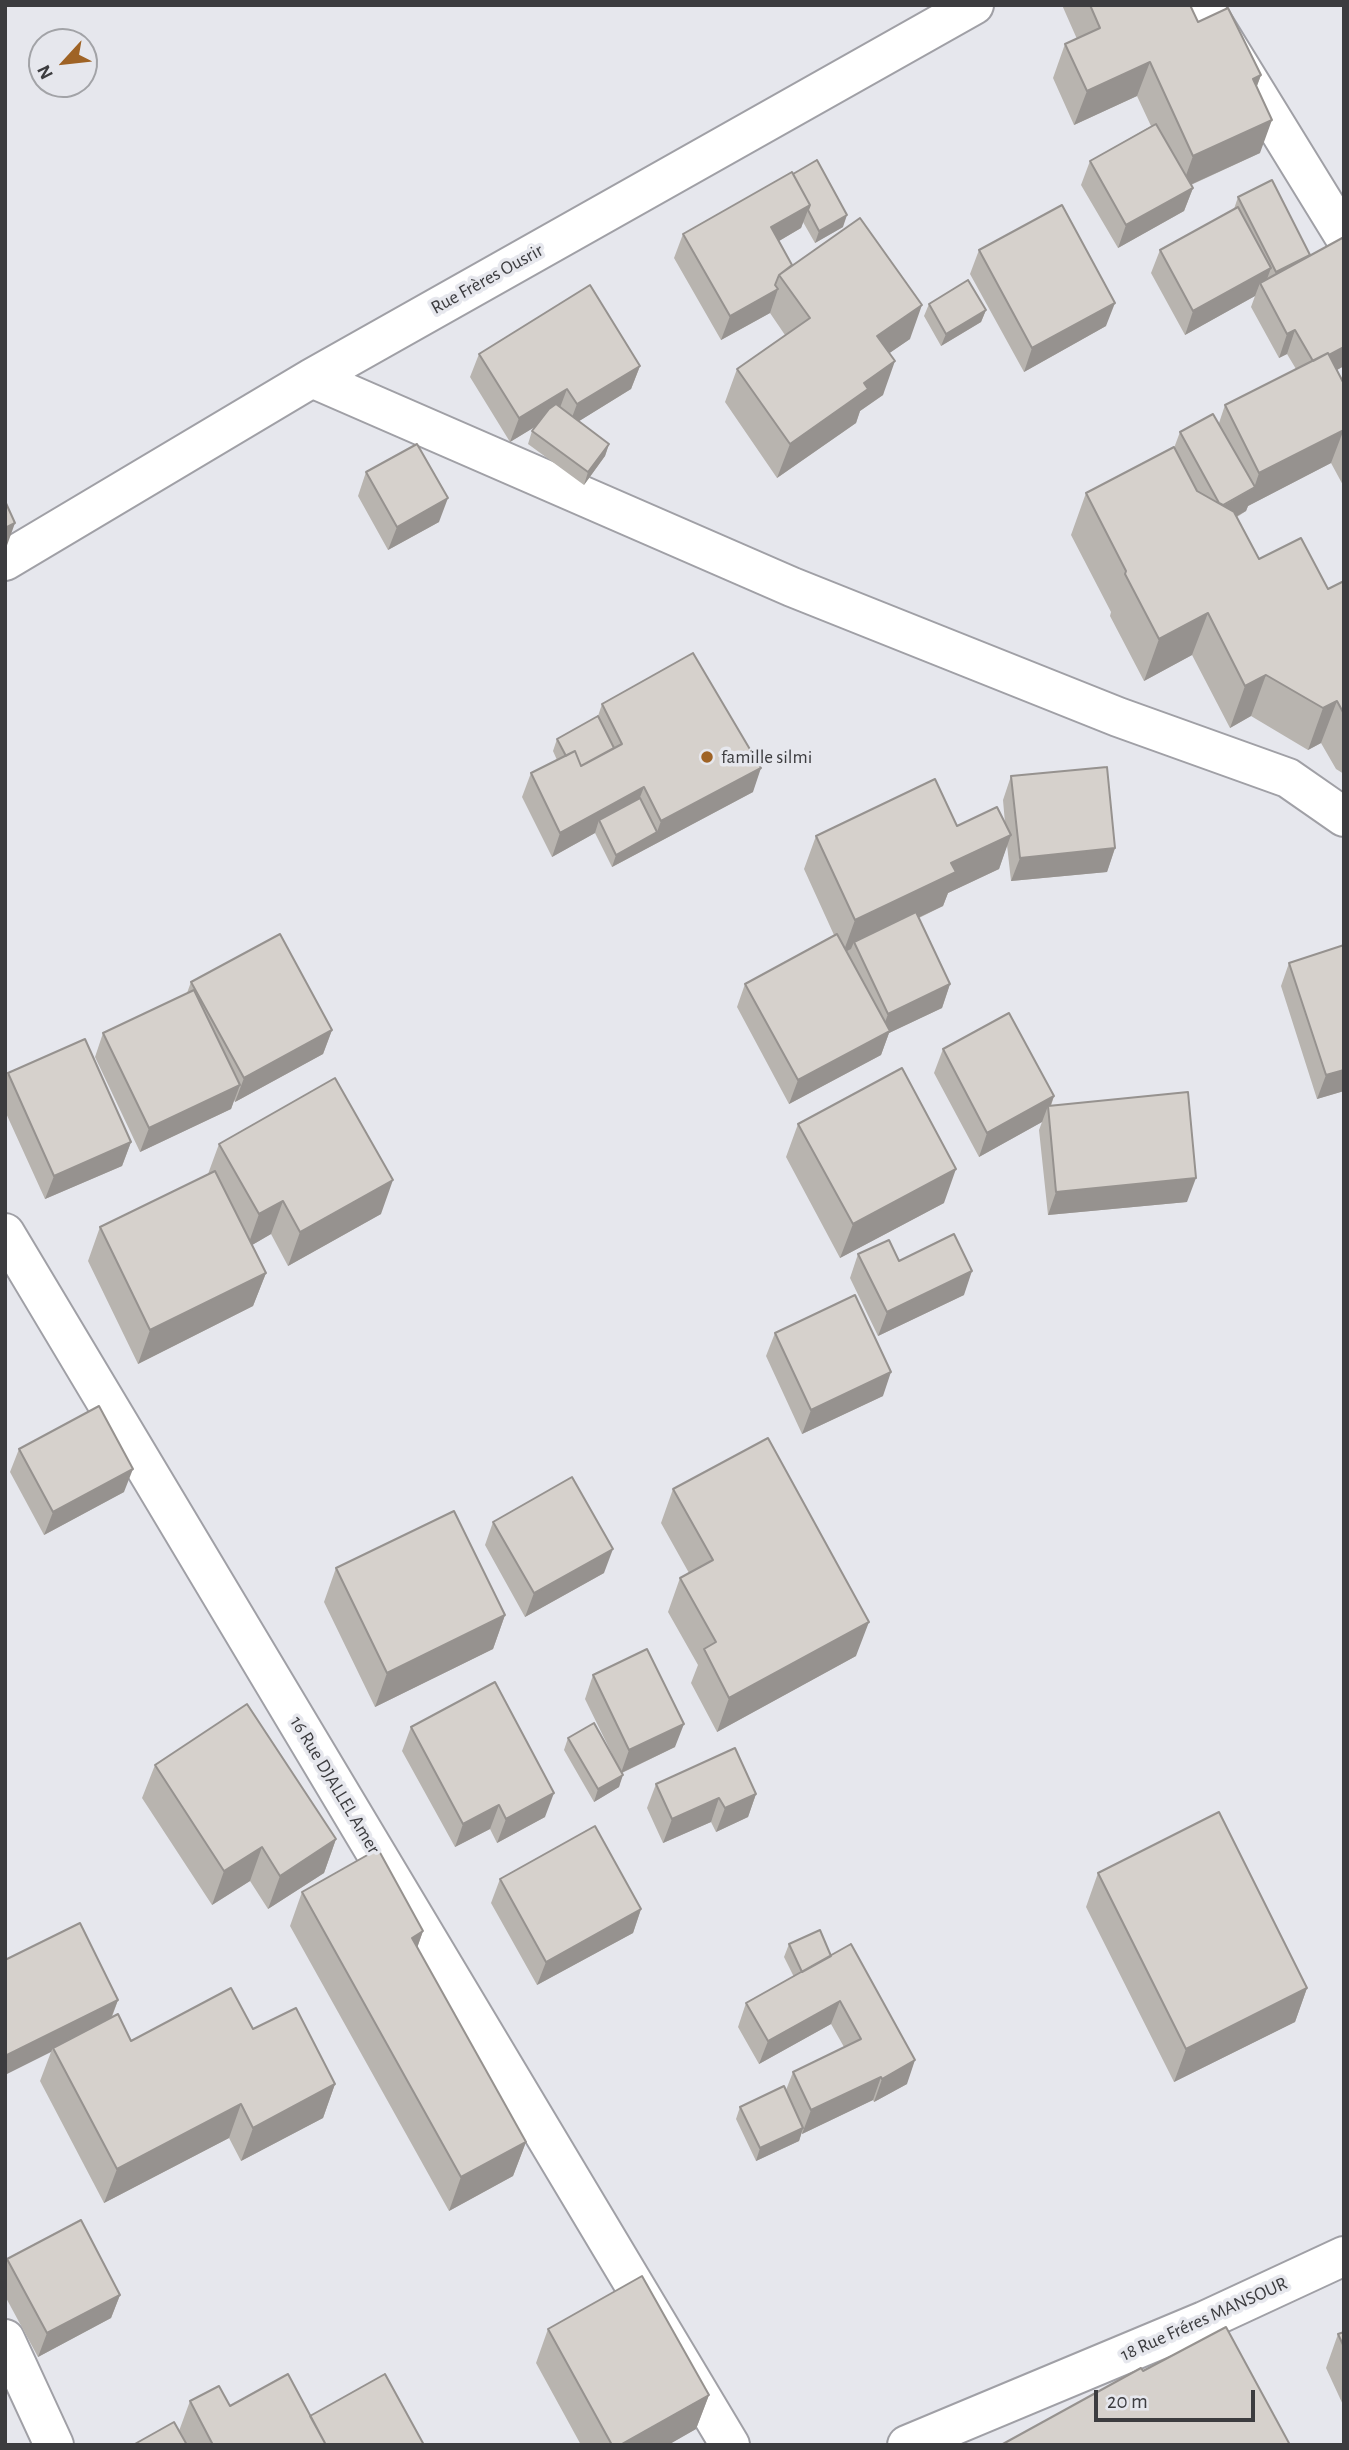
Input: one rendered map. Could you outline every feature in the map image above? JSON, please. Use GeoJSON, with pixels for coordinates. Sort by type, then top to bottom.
{"type":"FeatureCollection","features":[{"type":"Feature","properties":{"kind":"street","name":"Rue Frères Ousrir"},"geometry":{"type":"LineString","coordinates":[[5,561],[312,377],[974,5]]}},
{"type":"Feature","properties":{"kind":"street"},"geometry":{"type":"LineString","coordinates":[[1202,5],[1344,236]]}},
{"type":"Feature","properties":{"kind":"street"},"geometry":{"type":"LineString","coordinates":[[312,377],[792,587],[1118,717],[1288,778],[1344,817]]}},
{"type":"Feature","properties":{"kind":"street","name":"16 Rue DJALLEL Amer"},"geometry":{"type":"LineString","coordinates":[[5,1233],[730,2445]]}},
{"type":"Feature","properties":{"kind":"street","name":"18 Rue Fréres MANSOUR"},"geometry":{"type":"LineString","coordinates":[[907,2445],[1204,2321],[1344,2256]]}},
{"type":"Feature","properties":{"kind":"street"},"geometry":{"type":"LineString","coordinates":[[1204,2321],[1227,2355]]}},
{"type":"Feature","properties":{"kind":"street"},"geometry":{"type":"LineString","coordinates":[[5,2339],[54,2445]]}},
{"type":"Feature","properties":{"kind":"building"},"geometry":{"type":"Polygon","coordinates":[[[1090,5],[1190,5],[1198,22],[1228,8],[1261,75],[1253,79],[1272,120],[1193,156],[1150,62],[1087,91],[1065,44],[1100,28],[1090,5]]]}},
{"type":"Feature","properties":{"kind":"building"},"geometry":{"type":"Polygon","coordinates":[[[1156,124],[1193,188],[1126,225],[1090,161],[1156,124]]]}},
{"type":"Feature","properties":{"kind":"building"},"geometry":{"type":"Polygon","coordinates":[[[817,160],[847,215],[819,231],[808,210],[810,205],[793,174],[817,160]]]}},
{"type":"Feature","properties":{"kind":"building"},"geometry":{"type":"Polygon","coordinates":[[[792,172],[810,205],[771,227],[792,265],[779,275],[775,285],[778,289],[730,316],[683,234],[792,172]]]}},
{"type":"Feature","properties":{"kind":"building"},"geometry":{"type":"Polygon","coordinates":[[[1272,180],[1310,255],[1276,272],[1238,197],[1272,180]]]}},
{"type":"Feature","properties":{"kind":"building"},"geometry":{"type":"Polygon","coordinates":[[[1062,205],[1115,303],[1032,348],[979,250],[1062,205]]]}},
{"type":"Feature","properties":{"kind":"building"},"geometry":{"type":"Polygon","coordinates":[[[1238,207],[1271,268],[1193,311],[1160,250],[1238,207]]]}},
{"type":"Feature","properties":{"kind":"building"},"geometry":{"type":"Polygon","coordinates":[[[860,218],[922,305],[877,336],[895,361],[864,383],[868,389],[790,444],[737,369],[810,318],[779,275],[860,218]]]}},
{"type":"Feature","properties":{"kind":"building"},"geometry":{"type":"Polygon","coordinates":[[[1344,237],[1344,347],[1313,361],[1295,330],[1287,334],[1260,283],[1344,237]]]}},
{"type":"Feature","properties":{"kind":"building"},"geometry":{"type":"Polygon","coordinates":[[[968,280],[986,310],[946,334],[929,304],[968,280]]]}},
{"type":"Feature","properties":{"kind":"building"},"geometry":{"type":"Polygon","coordinates":[[[590,285],[640,366],[577,404],[567,389],[519,418],[479,354],[590,285]]]}},
{"type":"Feature","properties":{"kind":"building"},"geometry":{"type":"Polygon","coordinates":[[[1328,353],[1344,384],[1344,430],[1259,473],[1225,405],[1328,353]]]}},
{"type":"Feature","properties":{"kind":"building"},"geometry":{"type":"Polygon","coordinates":[[[556,404],[609,444],[588,472],[532,431],[556,404]]]}},
{"type":"Feature","properties":{"kind":"building"},"geometry":{"type":"Polygon","coordinates":[[[1213,414],[1255,487],[1223,505],[1219,503],[1180,432],[1213,414]]]}},
{"type":"Feature","properties":{"kind":"building"},"geometry":{"type":"Polygon","coordinates":[[[417,444],[448,498],[397,527],[366,472],[417,444]]]}},
{"type":"Feature","properties":{"kind":"building"},"geometry":{"type":"Polygon","coordinates":[[[1174,447],[1197,491],[1234,512],[1259,559],[1301,538],[1328,589],[1344,581],[1344,714],[1337,701],[1323,708],[1266,675],[1245,686],[1208,613],[1159,639],[1086,493],[1174,447]]]}},
{"type":"Feature","properties":{"kind":"building"},"geometry":{"type":"Polygon","coordinates":[[[5,501],[15,523],[5,528],[5,501]]]}},
{"type":"Feature","properties":{"kind":"building"},"geometry":{"type":"Polygon","coordinates":[[[693,653],[761,768],[661,821],[644,787],[560,833],[531,773],[575,751],[581,766],[622,744],[602,704],[693,653]]]}},
{"type":"Feature","properties":{"kind":"building"},"geometry":{"type":"Polygon","coordinates":[[[598,716],[614,748],[581,766],[575,751],[566,756],[557,739],[598,716]]]}},
{"type":"Feature","properties":{"kind":"building"},"geometry":{"type":"Polygon","coordinates":[[[1107,767],[1115,848],[1020,858],[1011,776],[1107,767]]]}},
{"type":"Feature","properties":{"kind":"building"},"geometry":{"type":"Polygon","coordinates":[[[935,779],[957,826],[997,807],[1011,835],[951,863],[956,872],[855,920],[816,836],[935,779]]]}},
{"type":"Feature","properties":{"kind":"building"},"geometry":{"type":"Polygon","coordinates":[[[640,798],[657,832],[616,855],[599,820],[640,798]]]}},
{"type":"Feature","properties":{"kind":"building"},"geometry":{"type":"Polygon","coordinates":[[[916,912],[950,984],[888,1014],[854,942],[916,912]]]}},
{"type":"Feature","properties":{"kind":"building"},"geometry":{"type":"Polygon","coordinates":[[[280,934],[332,1030],[244,1078],[191,982],[280,934]]]}},
{"type":"Feature","properties":{"kind":"building"},"geometry":{"type":"Polygon","coordinates":[[[837,934],[890,1031],[798,1080],[745,984],[837,934]]]}},
{"type":"Feature","properties":{"kind":"building"},"geometry":{"type":"Polygon","coordinates":[[[1344,945],[1344,1070],[1326,1075],[1289,963],[1344,945]]]}},
{"type":"Feature","properties":{"kind":"building"},"geometry":{"type":"Polygon","coordinates":[[[194,990],[240,1085],[149,1128],[103,1033],[194,990]]]}},
{"type":"Feature","properties":{"kind":"building"},"geometry":{"type":"Polygon","coordinates":[[[1009,1013],[1054,1096],[987,1133],[943,1049],[1009,1013]]]}},
{"type":"Feature","properties":{"kind":"building"},"geometry":{"type":"Polygon","coordinates":[[[85,1039],[131,1142],[54,1176],[8,1073],[85,1039]]]}},
{"type":"Feature","properties":{"kind":"building"},"geometry":{"type":"Polygon","coordinates":[[[902,1068],[956,1169],[853,1224],[798,1124],[902,1068]]]}},
{"type":"Feature","properties":{"kind":"building"},"geometry":{"type":"Polygon","coordinates":[[[335,1078],[393,1180],[300,1232],[283,1201],[259,1214],[219,1144],[335,1078]]]}},
{"type":"Feature","properties":{"kind":"building"},"geometry":{"type":"Polygon","coordinates":[[[1188,1092],[1196,1178],[1056,1192],[1048,1106],[1188,1092]]]}},
{"type":"Feature","properties":{"kind":"building"},"geometry":{"type":"Polygon","coordinates":[[[215,1171],[266,1273],[150,1330],[100,1227],[215,1171]]]}},
{"type":"Feature","properties":{"kind":"building"},"geometry":{"type":"Polygon","coordinates":[[[954,1234],[972,1271],[887,1312],[858,1254],[889,1240],[899,1261],[954,1234]]]}},
{"type":"Feature","properties":{"kind":"building"},"geometry":{"type":"Polygon","coordinates":[[[855,1295],[891,1372],[811,1410],[775,1333],[855,1295]]]}},
{"type":"Feature","properties":{"kind":"building"},"geometry":{"type":"Polygon","coordinates":[[[99,1406],[133,1469],[53,1512],[19,1449],[99,1406]]]}},
{"type":"Feature","properties":{"kind":"building"},"geometry":{"type":"Polygon","coordinates":[[[768,1438],[869,1622],[729,1698],[704,1649],[716,1642],[680,1578],[713,1560],[673,1489],[768,1438]]]}},
{"type":"Feature","properties":{"kind":"building"},"geometry":{"type":"Polygon","coordinates":[[[572,1477],[613,1549],[534,1593],[493,1522],[572,1477]]]}},
{"type":"Feature","properties":{"kind":"building"},"geometry":{"type":"Polygon","coordinates":[[[454,1511],[505,1615],[387,1673],[336,1568],[454,1511]]]}},
{"type":"Feature","properties":{"kind":"building"},"geometry":{"type":"Polygon","coordinates":[[[647,1649],[684,1724],[629,1750],[593,1675],[647,1649]]]}},
{"type":"Feature","properties":{"kind":"building"},"geometry":{"type":"Polygon","coordinates":[[[495,1682],[554,1793],[506,1819],[499,1805],[463,1824],[411,1727],[495,1682]]]}},
{"type":"Feature","properties":{"kind":"building"},"geometry":{"type":"Polygon","coordinates":[[[247,1704],[336,1839],[280,1876],[262,1847],[224,1871],[155,1765],[247,1704]]]}},
{"type":"Feature","properties":{"kind":"building"},"geometry":{"type":"Polygon","coordinates":[[[594,1723],[623,1775],[598,1789],[568,1738],[594,1723]]]}},
{"type":"Feature","properties":{"kind":"building"},"geometry":{"type":"Polygon","coordinates":[[[735,1748],[756,1794],[725,1808],[719,1798],[672,1819],[656,1784],[735,1748]]]}},
{"type":"Feature","properties":{"kind":"building"},"geometry":{"type":"Polygon","coordinates":[[[1219,1812],[1307,1988],[1186,2049],[1098,1873],[1219,1812]]]}},
{"type":"Feature","properties":{"kind":"building"},"geometry":{"type":"Polygon","coordinates":[[[595,1826],[641,1909],[546,1962],[500,1879],[595,1826]]]}},
{"type":"Feature","properties":{"kind":"building"},"geometry":{"type":"Polygon","coordinates":[[[378,1849],[423,1931],[412,1938],[526,2142],[461,2177],[302,1892],[378,1849]]]}},
{"type":"Feature","properties":{"kind":"building"},"geometry":{"type":"Polygon","coordinates":[[[80,1923],[118,2000],[5,2056],[5,1960],[80,1923]]]}},
{"type":"Feature","properties":{"kind":"building"},"geometry":{"type":"Polygon","coordinates":[[[820,1930],[831,1956],[802,1972],[789,1944],[820,1930]]]}},
{"type":"Feature","properties":{"kind":"building"},"geometry":{"type":"Polygon","coordinates":[[[851,1944],[915,2060],[882,2079],[881,2077],[811,2110],[793,2072],[861,2039],[840,2001],[768,2041],[746,2003],[851,1944]]]}},
{"type":"Feature","properties":{"kind":"building"},"geometry":{"type":"Polygon","coordinates":[[[231,1988],[253,2029],[296,2008],[335,2084],[253,2128],[241,2104],[117,2169],[53,2048],[118,2014],[131,2041],[231,1988]]]}},
{"type":"Feature","properties":{"kind":"building"},"geometry":{"type":"Polygon","coordinates":[[[784,2086],[803,2128],[760,2148],[740,2107],[784,2086]]]}},
{"type":"Feature","properties":{"kind":"building"},"geometry":{"type":"Polygon","coordinates":[[[81,2220],[120,2295],[47,2333],[7,2259],[81,2220]]]}},
{"type":"Feature","properties":{"kind":"building"},"geometry":{"type":"Polygon","coordinates":[[[642,2276],[709,2395],[620,2445],[612,2445],[548,2329],[642,2276]]]}},
{"type":"Feature","properties":{"kind":"building"},"geometry":{"type":"Polygon","coordinates":[[[1226,2327],[1290,2445],[1001,2445],[1141,2368],[1143,2371],[1226,2327]]]}},
{"type":"Feature","properties":{"kind":"building"},"geometry":{"type":"Polygon","coordinates":[[[1344,2332],[1344,2347],[1338,2334],[1344,2332]]]}},
{"type":"Feature","properties":{"kind":"building"},"geometry":{"type":"Polygon","coordinates":[[[288,2374],[326,2445],[213,2445],[190,2401],[219,2386],[230,2406],[288,2374]]]}},
{"type":"Feature","properties":{"kind":"building"},"geometry":{"type":"Polygon","coordinates":[[[385,2374],[424,2445],[326,2445],[310,2416],[385,2374]]]}},
{"type":"Feature","properties":{"kind":"building"},"geometry":{"type":"Polygon","coordinates":[[[174,2422],[187,2445],[133,2445],[174,2422]]]}},
{"type":"Feature","properties":{"kind":"place","name":"famille silmi"},"geometry":{"type":"Point","coordinates":[707,757]}}]}
